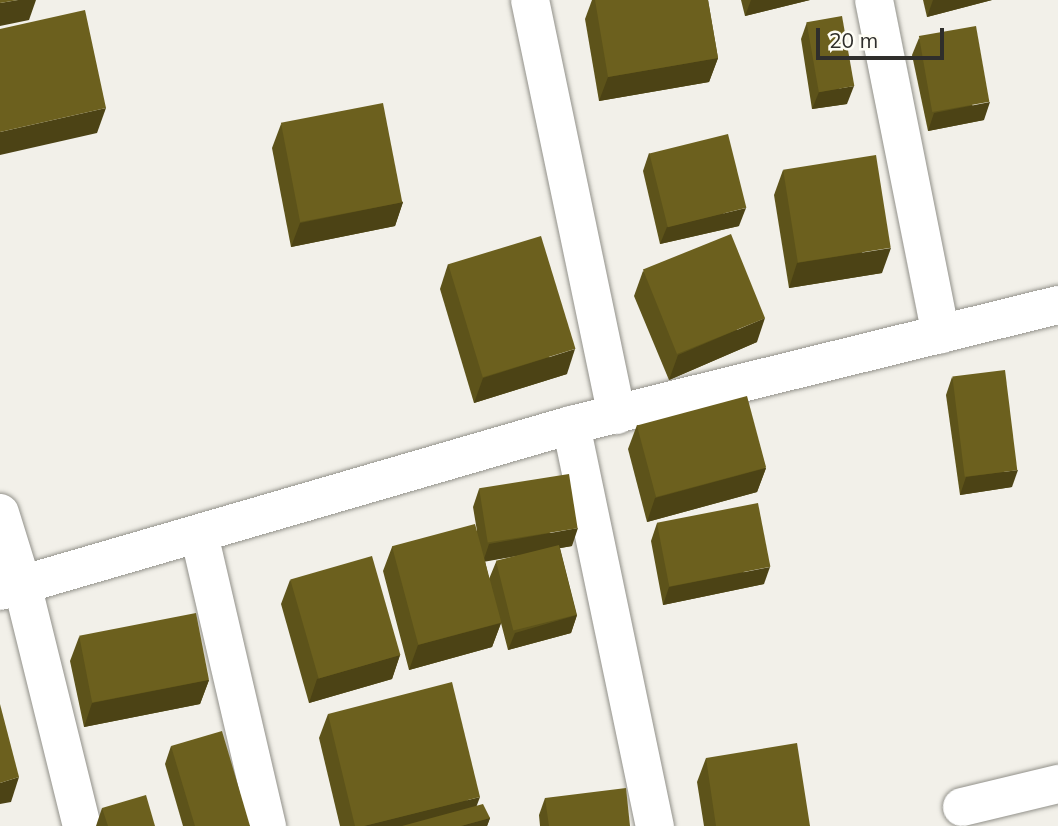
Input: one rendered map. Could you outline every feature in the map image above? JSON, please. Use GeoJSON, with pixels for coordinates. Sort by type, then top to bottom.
{"type":"FeatureCollection","features":[{"type":"Feature","properties":{"kind":"street"},"geometry":{"type":"LineString","coordinates":[[530,0],[617,415]]}},
{"type":"Feature","properties":{"kind":"street"},"geometry":{"type":"LineString","coordinates":[[874,0],[941,334]]}},
{"type":"Feature","properties":{"kind":"street"},"geometry":{"type":"LineString","coordinates":[[11,588],[571,425],[1058,305]]}},
{"type":"Feature","properties":{"kind":"street"},"geometry":{"type":"LineString","coordinates":[[571,425],[655,826]]}},
{"type":"Feature","properties":{"kind":"street"},"geometry":{"type":"LineString","coordinates":[[0,513],[11,588],[82,826]]}},
{"type":"Feature","properties":{"kind":"street"},"geometry":{"type":"LineString","coordinates":[[199,534],[267,826]]}},
{"type":"Feature","properties":{"kind":"street"},"geometry":{"type":"LineString","coordinates":[[962,807],[1058,784]]}},
{"type":"Feature","properties":{"kind":"building"},"geometry":{"type":"Polygon","coordinates":[[[595,0],[708,0],[718,58],[608,77],[595,0]]]}},
{"type":"Feature","properties":{"kind":"building"},"geometry":{"type":"Polygon","coordinates":[[[85,10],[106,108],[0,132],[0,29],[85,10]]]}},
{"type":"Feature","properties":{"kind":"building"},"geometry":{"type":"Polygon","coordinates":[[[842,16],[854,86],[819,92],[807,22],[842,16]]]}},
{"type":"Feature","properties":{"kind":"building"},"geometry":{"type":"Polygon","coordinates":[[[976,26],[989,102],[932,112],[919,36],[976,26]]]}},
{"type":"Feature","properties":{"kind":"building"},"geometry":{"type":"Polygon","coordinates":[[[383,103],[402,202],[300,222],[281,123],[383,103]]]}},
{"type":"Feature","properties":{"kind":"building"},"geometry":{"type":"Polygon","coordinates":[[[728,134],[746,208],[668,227],[649,154],[728,134]]]}},
{"type":"Feature","properties":{"kind":"building"},"geometry":{"type":"Polygon","coordinates":[[[876,155],[891,248],[798,263],[783,170],[876,155]]]}},
{"type":"Feature","properties":{"kind":"building"},"geometry":{"type":"Polygon","coordinates":[[[731,234],[765,318],[677,354],[643,270],[731,234]]]}},
{"type":"Feature","properties":{"kind":"building"},"geometry":{"type":"Polygon","coordinates":[[[541,236],[575,349],[483,377],[448,264],[541,236]]]}},
{"type":"Feature","properties":{"kind":"building"},"geometry":{"type":"Polygon","coordinates":[[[1005,370],[1017,470],[965,477],[952,376],[1005,370]]]}},
{"type":"Feature","properties":{"kind":"building"},"geometry":{"type":"Polygon","coordinates":[[[747,396],[766,467],[656,497],[637,426],[747,396]]]}},
{"type":"Feature","properties":{"kind":"building"},"geometry":{"type":"Polygon","coordinates":[[[569,474],[578,528],[488,543],[479,488],[569,474]]]}},
{"type":"Feature","properties":{"kind":"building"},"geometry":{"type":"Polygon","coordinates":[[[758,503],[770,567],[669,586],[657,523],[758,503]]]}},
{"type":"Feature","properties":{"kind":"building"},"geometry":{"type":"Polygon","coordinates":[[[475,524],[501,623],[418,645],[392,546],[475,524]]]}},
{"type":"Feature","properties":{"kind":"building"},"geometry":{"type":"Polygon","coordinates":[[[559,545],[576,615],[513,631],[496,561],[559,545]]]}},
{"type":"Feature","properties":{"kind":"building"},"geometry":{"type":"Polygon","coordinates":[[[372,556],[400,655],[319,678],[290,579],[372,556]]]}},
{"type":"Feature","properties":{"kind":"building"},"geometry":{"type":"Polygon","coordinates":[[[196,613],[209,680],[92,702],[79,636],[196,613]]]}},
{"type":"Feature","properties":{"kind":"building"},"geometry":{"type":"Polygon","coordinates":[[[452,682],[480,797],[355,826],[328,714],[452,682]]]}},
{"type":"Feature","properties":{"kind":"building"},"geometry":{"type":"Polygon","coordinates":[[[0,704],[19,777],[0,783],[0,704]]]}},
{"type":"Feature","properties":{"kind":"building"},"geometry":{"type":"Polygon","coordinates":[[[222,731],[250,826],[195,826],[171,746],[222,731]]]}},
{"type":"Feature","properties":{"kind":"building"},"geometry":{"type":"Polygon","coordinates":[[[797,743],[810,826],[716,826],[706,758],[797,743]]]}},
{"type":"Feature","properties":{"kind":"building"},"geometry":{"type":"Polygon","coordinates":[[[626,788],[630,826],[549,826],[545,798],[626,788]]]}},
{"type":"Feature","properties":{"kind":"building"},"geometry":{"type":"Polygon","coordinates":[[[146,795],[155,826],[108,826],[102,808],[146,795]]]}},
{"type":"Feature","properties":{"kind":"building"},"geometry":{"type":"Polygon","coordinates":[[[483,804],[490,818],[461,826],[402,826],[483,804]]]}}]}
